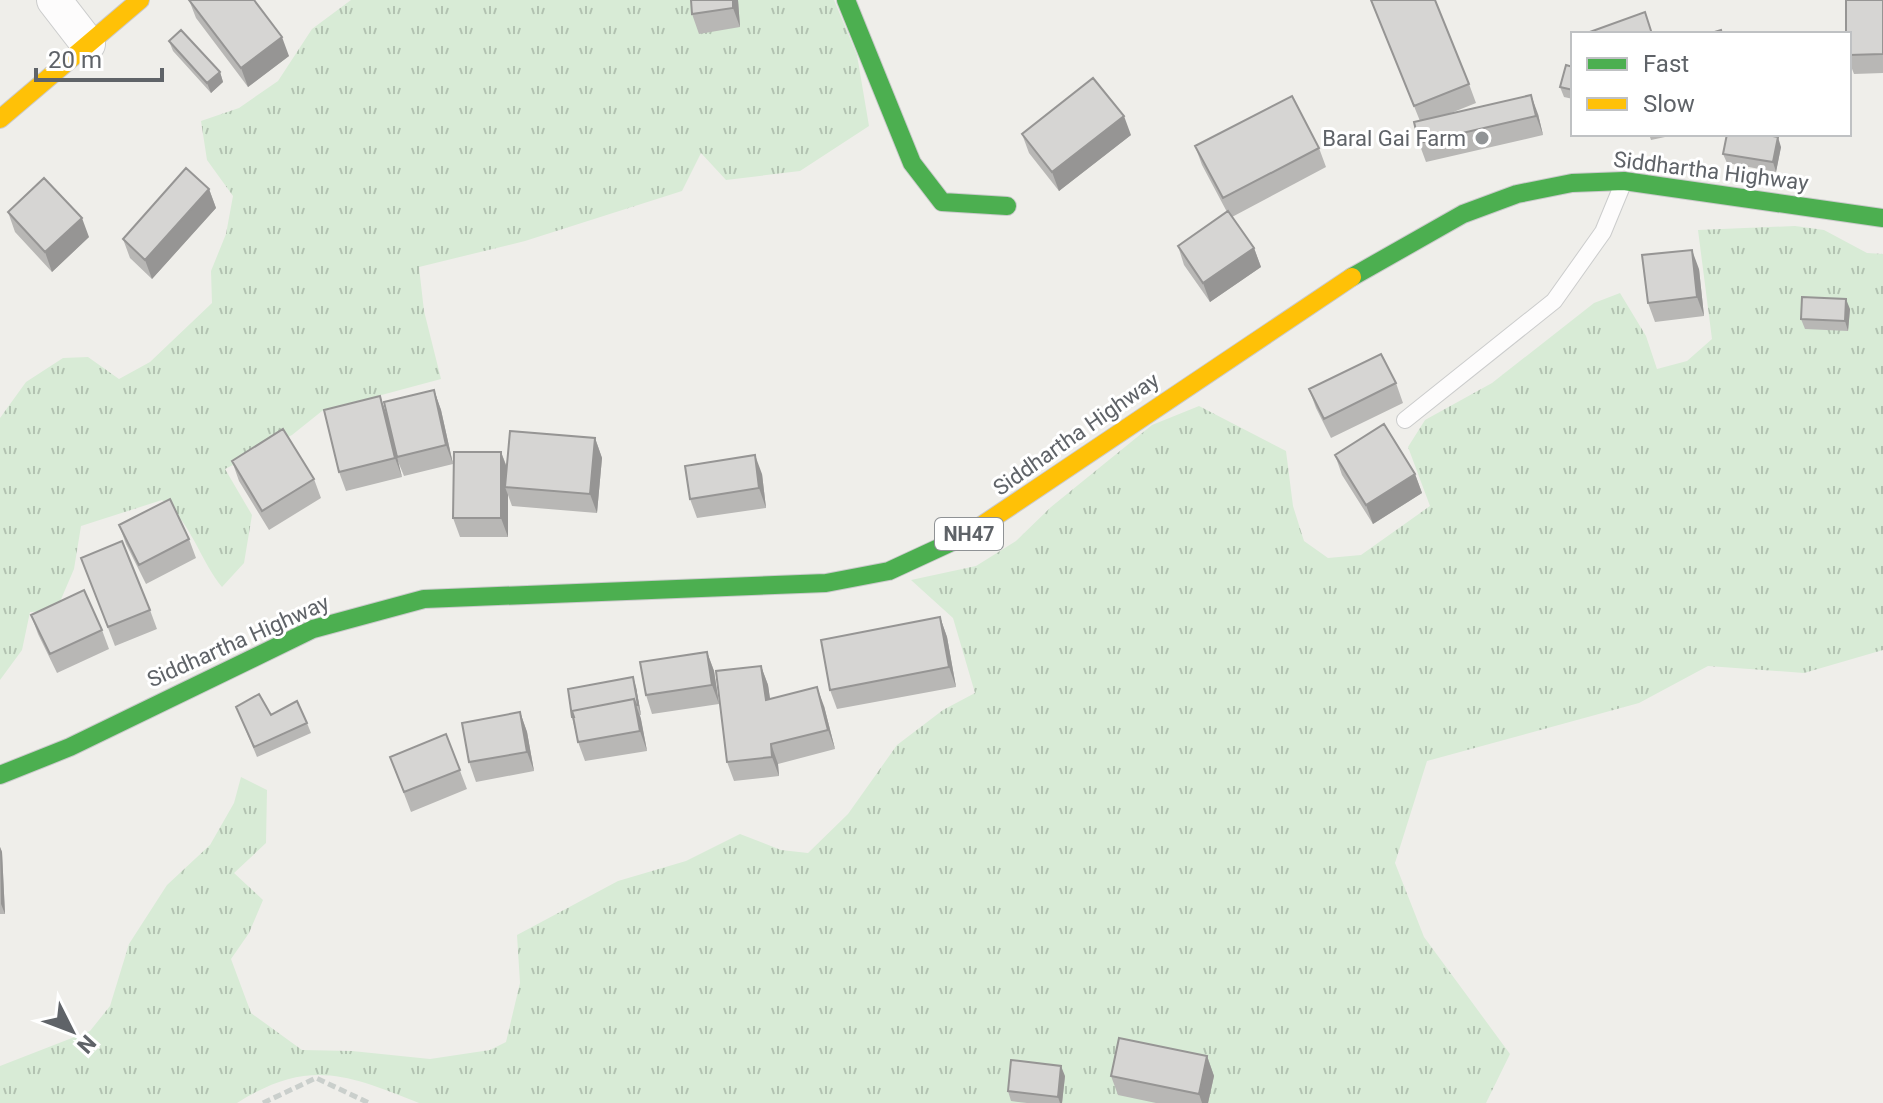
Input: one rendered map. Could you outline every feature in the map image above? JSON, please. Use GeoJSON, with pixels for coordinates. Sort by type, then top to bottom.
{"type":"FeatureCollection","features":[{"type":"Feature","properties":{"kind":"main road"},"geometry":{"type":"LineString","coordinates":[[0,119],[140,0]]}},
{"type":"Feature","properties":{"kind":"main road"},"geometry":{"type":"LineString","coordinates":[[846,0],[912,163],[942,202],[1007,206]]}},
{"type":"Feature","properties":{"kind":"main road","name":"Siddhartha Highway"},"geometry":{"type":"LineString","coordinates":[[0,775],[70,747],[313,629],[424,599],[826,583],[889,571],[942,549],[995,519],[1320,295],[1463,214],[1517,194],[1572,183],[1624,181],[1883,218]]}},
{"type":"Feature","properties":{"kind":"street"},"geometry":{"type":"LineString","coordinates":[[54,0],[88,44]]}},
{"type":"Feature","properties":{"kind":"lane"},"geometry":{"type":"LineString","coordinates":[[1405,420],[1554,301],[1603,232],[1624,181]]}},
{"type":"Feature","properties":{"kind":"path"},"geometry":{"type":"LineString","coordinates":[[263,1103],[316,1078],[369,1103]]}},
{"type":"Feature","properties":{"kind":"green space"},"geometry":{"type":"Polygon","coordinates":[[[351,0],[834,0],[857,55],[869,126],[800,171],[726,180],[701,153],[682,191],[525,241],[419,267],[424,311],[441,379],[322,411],[292,435],[225,469],[252,515],[244,563],[222,587],[180,518],[162,500],[81,526],[74,569],[56,611],[30,612],[22,650],[0,680],[0,418],[26,382],[63,358],[88,357],[119,379],[150,362],[212,303],[211,271],[226,234],[233,196],[207,160],[201,121],[239,108],[278,81],[312,29],[351,0]]]}},
{"type":"Feature","properties":{"kind":"green space"},"geometry":{"type":"Polygon","coordinates":[[[1795,226],[1824,230],[1867,253],[1883,254],[1883,650],[1804,673],[1708,666],[1639,703],[1427,761],[1395,863],[1424,937],[1510,1054],[1486,1103],[419,1103],[370,1084],[328,1075],[285,1080],[237,1103],[0,1103],[0,1066],[90,1031],[110,1006],[129,944],[167,885],[210,845],[234,803],[241,777],[267,790],[266,843],[234,873],[263,900],[249,933],[231,959],[251,1013],[302,1050],[352,1051],[430,1059],[490,1050],[506,1042],[520,983],[517,935],[618,881],[686,861],[740,834],[781,850],[808,853],[848,814],[897,745],[943,710],[975,693],[953,618],[911,580],[976,566],[1016,541],[1051,507],[1152,425],[1199,406],[1286,451],[1293,506],[1304,541],[1328,558],[1361,555],[1430,506],[1408,447],[1425,420],[1492,383],[1594,303],[1620,293],[1646,336],[1657,369],[1687,361],[1712,339],[1698,230],[1795,226]]]}},
{"type":"Feature","properties":{"kind":"building"},"geometry":{"type":"Polygon","coordinates":[[[189,0],[254,0],[282,37],[241,68],[189,0]]]}},
{"type":"Feature","properties":{"kind":"building"},"geometry":{"type":"Polygon","coordinates":[[[691,0],[733,0],[733,8],[692,14],[691,0]]]}},
{"type":"Feature","properties":{"kind":"building"},"geometry":{"type":"Polygon","coordinates":[[[1371,0],[1435,0],[1469,84],[1414,106],[1371,0]]]}},
{"type":"Feature","properties":{"kind":"building"},"geometry":{"type":"Polygon","coordinates":[[[1846,0],[1883,0],[1883,54],[1851,55],[1851,32],[1846,32],[1846,0]]]}},
{"type":"Feature","properties":{"kind":"building"},"geometry":{"type":"Polygon","coordinates":[[[1645,12],[1651,32],[1590,32],[1645,12]]]}},
{"type":"Feature","properties":{"kind":"building"},"geometry":{"type":"Polygon","coordinates":[[[181,30],[220,72],[207,83],[169,41],[181,30]]]}},
{"type":"Feature","properties":{"kind":"building"},"geometry":{"type":"Polygon","coordinates":[[[1566,65],[1571,66],[1571,90],[1560,87],[1566,65]]]}},
{"type":"Feature","properties":{"kind":"building"},"geometry":{"type":"Polygon","coordinates":[[[1093,78],[1124,116],[1052,172],[1022,134],[1093,78]]]}},
{"type":"Feature","properties":{"kind":"building"},"geometry":{"type":"Polygon","coordinates":[[[1531,95],[1536,116],[1419,143],[1414,122],[1531,95]]]}},
{"type":"Feature","properties":{"kind":"building"},"geometry":{"type":"Polygon","coordinates":[[[1292,96],[1319,148],[1223,198],[1195,146],[1292,96]]]}},
{"type":"Feature","properties":{"kind":"building"},"geometry":{"type":"Polygon","coordinates":[[[1727,136],[1778,137],[1773,162],[1723,154],[1727,136]]]}},
{"type":"Feature","properties":{"kind":"building"},"geometry":{"type":"Polygon","coordinates":[[[186,168],[209,189],[145,260],[123,239],[186,168]]]}},
{"type":"Feature","properties":{"kind":"building"},"geometry":{"type":"Polygon","coordinates":[[[44,178],[82,218],[45,252],[8,212],[44,178]]]}},
{"type":"Feature","properties":{"kind":"building"},"geometry":{"type":"Polygon","coordinates":[[[1228,211],[1254,248],[1203,283],[1178,246],[1228,211]]]}},
{"type":"Feature","properties":{"kind":"building"},"geometry":{"type":"Polygon","coordinates":[[[1692,250],[1697,297],[1648,303],[1642,255],[1692,250]]]}},
{"type":"Feature","properties":{"kind":"building"},"geometry":{"type":"Polygon","coordinates":[[[1802,297],[1846,299],[1845,321],[1801,319],[1802,297]]]}},
{"type":"Feature","properties":{"kind":"building"},"geometry":{"type":"Polygon","coordinates":[[[1381,354],[1396,383],[1324,419],[1309,389],[1381,354]]]}},
{"type":"Feature","properties":{"kind":"building"},"geometry":{"type":"Polygon","coordinates":[[[434,390],[446,445],[397,457],[384,402],[434,390]]]}},
{"type":"Feature","properties":{"kind":"building"},"geometry":{"type":"Polygon","coordinates":[[[380,396],[395,458],[339,472],[324,410],[380,396]]]}},
{"type":"Feature","properties":{"kind":"building"},"geometry":{"type":"Polygon","coordinates":[[[1384,424],[1415,474],[1366,505],[1335,455],[1384,424]]]}},
{"type":"Feature","properties":{"kind":"building"},"geometry":{"type":"Polygon","coordinates":[[[283,429],[314,479],[262,511],[232,461],[283,429]]]}},
{"type":"Feature","properties":{"kind":"building"},"geometry":{"type":"Polygon","coordinates":[[[510,431],[595,438],[590,494],[505,487],[510,431]]]}},
{"type":"Feature","properties":{"kind":"building"},"geometry":{"type":"Polygon","coordinates":[[[454,452],[501,452],[501,518],[453,518],[454,452]]]}},
{"type":"Feature","properties":{"kind":"building"},"geometry":{"type":"Polygon","coordinates":[[[755,455],[759,488],[690,499],[685,466],[755,455]]]}},
{"type":"Feature","properties":{"kind":"building"},"geometry":{"type":"Polygon","coordinates":[[[170,499],[189,539],[139,565],[119,525],[170,499]]]}},
{"type":"Feature","properties":{"kind":"building"},"geometry":{"type":"Polygon","coordinates":[[[122,541],[150,610],[108,627],[81,558],[122,541]]]}},
{"type":"Feature","properties":{"kind":"building"},"geometry":{"type":"Polygon","coordinates":[[[84,590],[102,630],[50,654],[31,615],[84,590]]]}},
{"type":"Feature","properties":{"kind":"building"},"geometry":{"type":"Polygon","coordinates":[[[940,617],[949,667],[830,690],[821,640],[940,617]]]}},
{"type":"Feature","properties":{"kind":"building"},"geometry":{"type":"Polygon","coordinates":[[[707,652],[712,685],[646,695],[640,662],[707,652]]]}},
{"type":"Feature","properties":{"kind":"building"},"geometry":{"type":"Polygon","coordinates":[[[761,666],[766,700],[817,687],[828,730],[771,744],[772,757],[727,762],[716,671],[761,666]]]}},
{"type":"Feature","properties":{"kind":"building"},"geometry":{"type":"Polygon","coordinates":[[[633,677],[638,705],[634,699],[572,711],[572,717],[568,689],[633,677]]]}},
{"type":"Feature","properties":{"kind":"building"},"geometry":{"type":"Polygon","coordinates":[[[259,694],[271,715],[297,701],[307,723],[254,747],[236,707],[259,694]]]}},
{"type":"Feature","properties":{"kind":"building"},"geometry":{"type":"Polygon","coordinates":[[[634,699],[640,731],[578,742],[572,711],[634,699]]]}},
{"type":"Feature","properties":{"kind":"building"},"geometry":{"type":"Polygon","coordinates":[[[520,712],[527,752],[469,762],[462,723],[520,712]]]}},
{"type":"Feature","properties":{"kind":"building"},"geometry":{"type":"Polygon","coordinates":[[[446,734],[460,770],[404,792],[390,757],[446,734]]]}},
{"type":"Feature","properties":{"kind":"building"},"geometry":{"type":"Polygon","coordinates":[[[1119,1038],[1207,1056],[1199,1094],[1111,1076],[1119,1038]]]}},
{"type":"Feature","properties":{"kind":"building"},"geometry":{"type":"Polygon","coordinates":[[[1011,1060],[1061,1066],[1058,1097],[1008,1091],[1011,1060]]]}},
{"type":"Feature","properties":{"kind":"traffic: fast"},"geometry":{"type":"LineString","coordinates":[[846,0],[912,163],[942,202],[1007,206]]}},
{"type":"Feature","properties":{"kind":"traffic: fast"},"geometry":{"type":"LineString","coordinates":[[1352,277],[1463,214],[1517,194],[1572,183],[1624,181],[1883,218]]}},
{"type":"Feature","properties":{"kind":"traffic: fast"},"geometry":{"type":"LineString","coordinates":[[0,775],[70,747],[313,629],[424,599],[826,583],[889,571],[969,534]]}},
{"type":"Feature","properties":{"kind":"traffic: slow"},"geometry":{"type":"LineString","coordinates":[[0,119],[140,0]]}},
{"type":"Feature","properties":{"kind":"traffic: slow"},"geometry":{"type":"LineString","coordinates":[[969,534],[1352,277]]}},
{"type":"Feature","properties":{"kind":"place","name":"Baral Gai Farm"},"geometry":{"type":"Point","coordinates":[1482,138]}}]}
